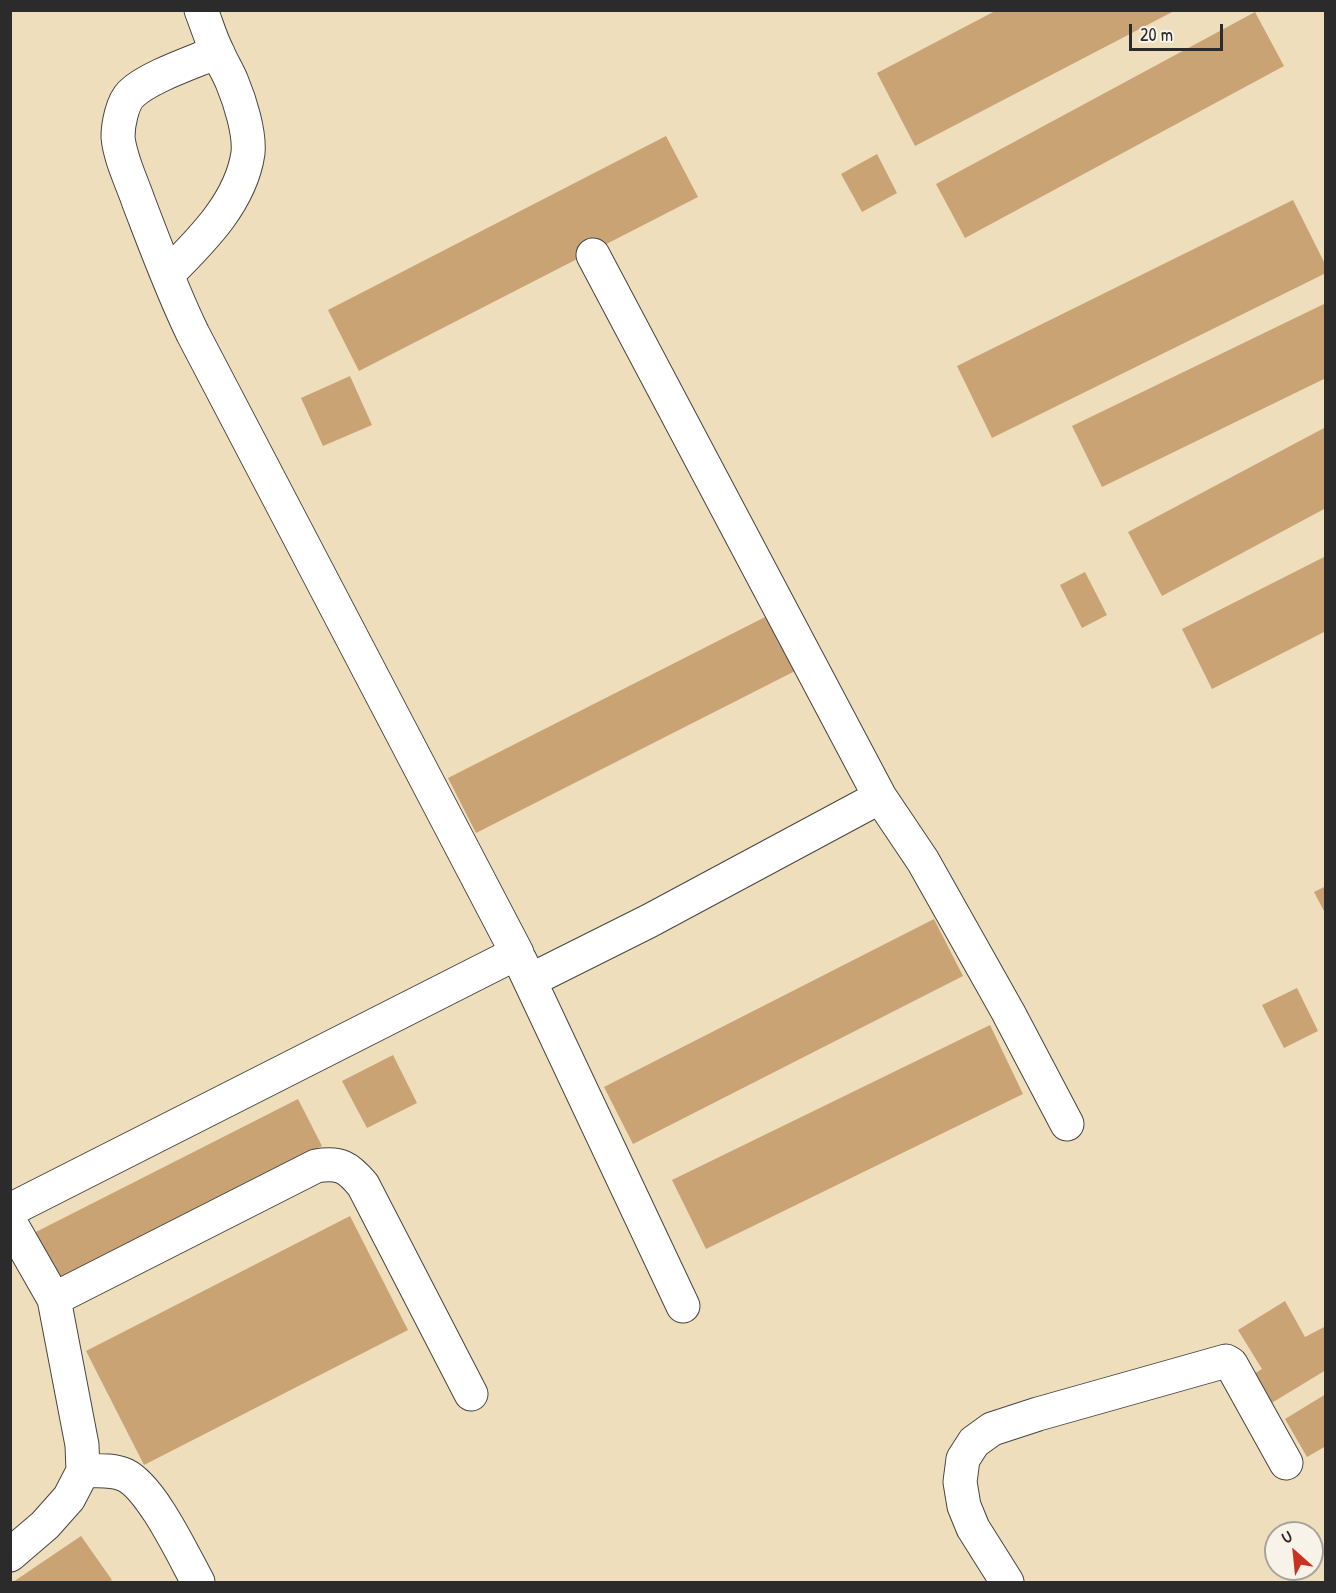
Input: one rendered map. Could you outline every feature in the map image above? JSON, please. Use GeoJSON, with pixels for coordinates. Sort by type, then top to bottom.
{"type":"FeatureCollection","features":[{"type":"Feature","properties":{"kind":"street"},"geometry":{"type":"LineString","coordinates":[[168,274],[195,247],[219,217],[239,184],[248,152],[243,117],[232,81],[217,52],[201,10]]}},
{"type":"Feature","properties":{"kind":"street"},"geometry":{"type":"LineString","coordinates":[[217,52],[144,85],[130,95],[120,118],[118,137],[134,188],[193,334],[524,966],[683,1306]]}},
{"type":"Feature","properties":{"kind":"street"},"geometry":{"type":"LineString","coordinates":[[593,255],[880,797],[923,861],[1008,1012],[1067,1124]]}},
{"type":"Feature","properties":{"kind":"street"},"geometry":{"type":"LineString","coordinates":[[10,1210],[524,966],[649,921],[880,797]]}},
{"type":"Feature","properties":{"kind":"street"},"geometry":{"type":"LineString","coordinates":[[54,1299],[316,1166],[334,1163],[352,1172],[363,1185],[471,1394]]}},
{"type":"Feature","properties":{"kind":"street"},"geometry":{"type":"LineString","coordinates":[[10,1222],[54,1299],[82,1445],[83,1471],[69,1498],[45,1525],[10,1555]]}},
{"type":"Feature","properties":{"kind":"street"},"geometry":{"type":"LineString","coordinates":[[1007,1582],[973,1528],[964,1506],[960,1482],[963,1459],[974,1442],[992,1429],[1226,1361],[1231,1364],[1286,1463]]}},
{"type":"Feature","properties":{"kind":"street"},"geometry":{"type":"LineString","coordinates":[[83,1471],[108,1470],[125,1475],[137,1484],[159,1513],[198,1582]]}},
{"type":"Feature","properties":{"kind":"building"},"geometry":{"type":"Polygon","coordinates":[[[997,10],[1176,10],[915,146],[877,73],[997,10]]]}},
{"type":"Feature","properties":{"kind":"building"},"geometry":{"type":"Polygon","coordinates":[[[1255,12],[1284,66],[965,238],[936,184],[1255,12]]]}},
{"type":"Feature","properties":{"kind":"building"},"geometry":{"type":"Polygon","coordinates":[[[666,136],[698,197],[359,371],[328,310],[666,136]]]}},
{"type":"Feature","properties":{"kind":"building"},"geometry":{"type":"Polygon","coordinates":[[[877,154],[897,193],[862,212],[841,174],[877,154]]]}},
{"type":"Feature","properties":{"kind":"building"},"geometry":{"type":"Polygon","coordinates":[[[1293,200],[1326,266],[1326,273],[992,438],[957,366],[1293,200]]]}},
{"type":"Feature","properties":{"kind":"building"},"geometry":{"type":"Polygon","coordinates":[[[1326,303],[1326,378],[1102,487],[1072,426],[1326,303]]]}},
{"type":"Feature","properties":{"kind":"building"},"geometry":{"type":"Polygon","coordinates":[[[350,376],[372,425],[323,446],[301,398],[350,376]]]}},
{"type":"Feature","properties":{"kind":"building"},"geometry":{"type":"Polygon","coordinates":[[[1326,427],[1326,508],[1162,596],[1128,532],[1326,427]]]}},
{"type":"Feature","properties":{"kind":"building"},"geometry":{"type":"Polygon","coordinates":[[[1326,556],[1326,631],[1212,689],[1182,629],[1326,556]]]}},
{"type":"Feature","properties":{"kind":"building"},"geometry":{"type":"Polygon","coordinates":[[[1085,572],[1107,615],[1082,628],[1060,585],[1085,572]]]}},
{"type":"Feature","properties":{"kind":"building"},"geometry":{"type":"Polygon","coordinates":[[[773,613],[801,668],[476,833],[448,778],[773,613]]]}},
{"type":"Feature","properties":{"kind":"building"},"geometry":{"type":"Polygon","coordinates":[[[1326,886],[1326,915],[1314,892],[1326,886]]]}},
{"type":"Feature","properties":{"kind":"building"},"geometry":{"type":"Polygon","coordinates":[[[934,919],[963,976],[633,1144],[604,1087],[934,919]]]}},
{"type":"Feature","properties":{"kind":"building"},"geometry":{"type":"Polygon","coordinates":[[[1297,988],[1318,1031],[1284,1048],[1262,1005],[1297,988]]]}},
{"type":"Feature","properties":{"kind":"building"},"geometry":{"type":"Polygon","coordinates":[[[990,1025],[1023,1094],[706,1249],[672,1180],[990,1025]]]}},
{"type":"Feature","properties":{"kind":"building"},"geometry":{"type":"Polygon","coordinates":[[[393,1055],[417,1103],[367,1128],[342,1081],[393,1055]]]}},
{"type":"Feature","properties":{"kind":"building"},"geometry":{"type":"Polygon","coordinates":[[[298,1099],[322,1146],[52,1284],[28,1236],[298,1099]]]}},
{"type":"Feature","properties":{"kind":"building"},"geometry":{"type":"Polygon","coordinates":[[[350,1216],[408,1330],[144,1465],[86,1351],[350,1216]]]}},
{"type":"Feature","properties":{"kind":"building"},"geometry":{"type":"Polygon","coordinates":[[[1285,1301],[1305,1337],[1326,1326],[1326,1370],[1270,1404],[1252,1375],[1262,1369],[1238,1330],[1285,1301]]]}},
{"type":"Feature","properties":{"kind":"building"},"geometry":{"type":"Polygon","coordinates":[[[1326,1394],[1326,1446],[1307,1457],[1285,1419],[1326,1394]]]}},
{"type":"Feature","properties":{"kind":"building"},"geometry":{"type":"Polygon","coordinates":[[[81,1536],[112,1580],[108,1582],[13,1582],[81,1536]]]}}]}
